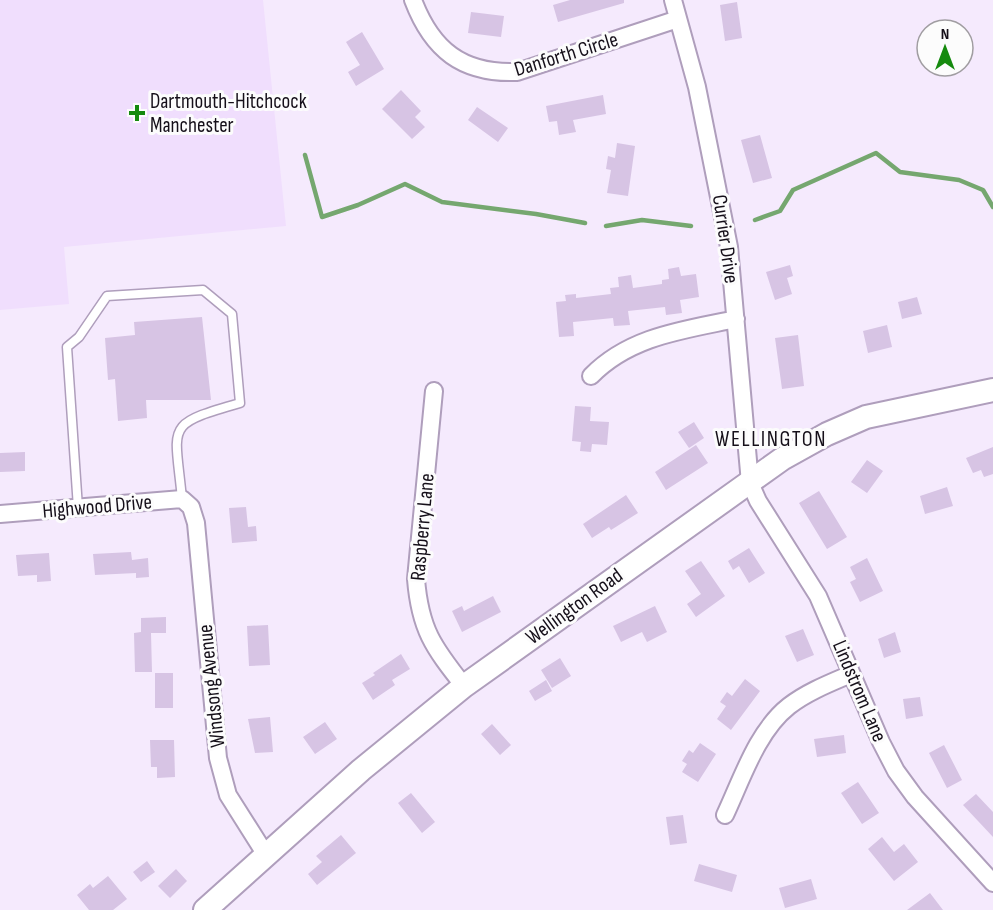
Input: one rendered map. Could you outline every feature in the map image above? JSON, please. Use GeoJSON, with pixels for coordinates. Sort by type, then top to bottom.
{"type":"FeatureCollection","features":[{"type":"Feature","properties":{"kind":"main road","name":"Wellington Road"},"geometry":{"type":"LineString","coordinates":[[205,910],[368,764],[464,686],[804,446],[866,417],[993,390]]}},
{"type":"Feature","properties":{"kind":"street","name":"Danforth Circle"},"geometry":{"type":"LineString","coordinates":[[413,0],[427,33],[438,45],[464,63],[497,72],[517,72],[678,19]]}},
{"type":"Feature","properties":{"kind":"street","name":"Currier Drive"},"geometry":{"type":"LineString","coordinates":[[674,0],[698,87],[729,247],[750,483]]}},
{"type":"Feature","properties":{"kind":"street"},"geometry":{"type":"LineString","coordinates":[[591,376],[606,361],[627,347],[669,334],[736,319]]}},
{"type":"Feature","properties":{"kind":"street","name":"Raspberry Lane"},"geometry":{"type":"LineString","coordinates":[[434,391],[416,579],[418,600],[430,640],[464,686]]}},
{"type":"Feature","properties":{"kind":"street","name":"Lindstrom Lane"},"geometry":{"type":"LineString","coordinates":[[750,483],[758,501],[818,596],[896,771],[915,797],[993,883]]}},
{"type":"Feature","properties":{"kind":"street","name":"Highwood Drive"},"geometry":{"type":"LineString","coordinates":[[0,514],[186,503]]}},
{"type":"Feature","properties":{"kind":"street","name":"Windsong Avenue"},"geometry":{"type":"LineString","coordinates":[[186,503],[196,523],[218,758],[228,795],[266,855]]}},
{"type":"Feature","properties":{"kind":"street"},"geometry":{"type":"LineString","coordinates":[[725,814],[757,747],[770,726],[788,707],[806,695],[851,674]]}},
{"type":"Feature","properties":{"kind":"lane"},"geometry":{"type":"LineString","coordinates":[[78,508],[67,346],[79,337],[107,296],[203,290],[232,314],[240,404],[199,415],[183,422],[176,434],[186,503]]}},
{"type":"Feature","properties":{"kind":"shaded area","name":"Dartmouth-Hitchcock Manchester"},"geometry":{"type":"Polygon","coordinates":[[[0,0],[263,0],[286,226],[64,247],[69,304],[0,310],[0,0]]]}},
{"type":"Feature","properties":{"kind":"building"},"geometry":{"type":"Polygon","coordinates":[[[570,0],[624,0],[624,3],[558,22],[553,5],[570,0]]]}},
{"type":"Feature","properties":{"kind":"building"},"geometry":{"type":"Polygon","coordinates":[[[737,2],[742,38],[725,41],[720,5],[737,2]]]}},
{"type":"Feature","properties":{"kind":"building"},"geometry":{"type":"Polygon","coordinates":[[[471,12],[504,16],[501,37],[468,33],[471,12]]]}},
{"type":"Feature","properties":{"kind":"building"},"geometry":{"type":"Polygon","coordinates":[[[362,32],[384,69],[356,86],[348,72],[360,65],[346,42],[362,32]]]}},
{"type":"Feature","properties":{"kind":"building"},"geometry":{"type":"Polygon","coordinates":[[[401,90],[421,111],[415,117],[425,127],[412,139],[382,109],[401,90]]]}},
{"type":"Feature","properties":{"kind":"building"},"geometry":{"type":"Polygon","coordinates":[[[603,95],[606,114],[573,120],[576,132],[559,135],[557,121],[549,122],[546,106],[603,95]]]}},
{"type":"Feature","properties":{"kind":"building"},"geometry":{"type":"Polygon","coordinates":[[[477,107],[508,128],[498,142],[468,120],[477,107]]]}},
{"type":"Feature","properties":{"kind":"building"},"geometry":{"type":"Polygon","coordinates":[[[760,135],[772,178],[753,183],[741,140],[760,135]]]}},
{"type":"Feature","properties":{"kind":"building"},"geometry":{"type":"Polygon","coordinates":[[[617,143],[635,146],[628,196],[607,193],[611,170],[606,169],[608,156],[615,158],[617,143]]]}},
{"type":"Feature","properties":{"kind":"building"},"geometry":{"type":"Polygon","coordinates":[[[790,265],[793,276],[787,278],[792,294],[775,300],[766,272],[790,265]]]}},
{"type":"Feature","properties":{"kind":"building"},"geometry":{"type":"Polygon","coordinates":[[[679,267],[681,276],[696,274],[699,297],[680,300],[682,313],[666,315],[665,307],[628,311],[630,325],[614,326],[613,318],[573,322],[574,336],[559,337],[556,302],[566,301],[565,295],[576,294],[576,298],[611,294],[610,288],[619,287],[618,277],[631,275],[633,288],[662,284],[662,280],[669,279],[668,269],[679,267]]]}},
{"type":"Feature","properties":{"kind":"building"},"geometry":{"type":"Polygon","coordinates":[[[917,297],[922,314],[902,319],[898,302],[917,297]]]}},
{"type":"Feature","properties":{"kind":"building"},"geometry":{"type":"Polygon","coordinates":[[[202,317],[211,400],[146,400],[147,418],[118,421],[115,379],[108,380],[105,338],[135,335],[134,322],[202,317]]]}},
{"type":"Feature","properties":{"kind":"building"},"geometry":{"type":"Polygon","coordinates":[[[887,325],[892,347],[868,353],[863,331],[887,325]]]}},
{"type":"Feature","properties":{"kind":"building"},"geometry":{"type":"Polygon","coordinates":[[[798,335],[804,386],[782,389],[775,338],[798,335]]]}},
{"type":"Feature","properties":{"kind":"building"},"geometry":{"type":"Polygon","coordinates":[[[575,406],[591,407],[590,421],[609,422],[607,445],[592,444],[591,452],[580,451],[581,442],[572,441],[575,406]]]}},
{"type":"Feature","properties":{"kind":"building"},"geometry":{"type":"Polygon","coordinates":[[[694,422],[704,438],[689,448],[678,432],[694,422]]]}},
{"type":"Feature","properties":{"kind":"building"},"geometry":{"type":"Polygon","coordinates":[[[696,445],[708,463],[666,490],[655,472],[696,445]]]}},
{"type":"Feature","properties":{"kind":"building"},"geometry":{"type":"Polygon","coordinates":[[[993,447],[993,474],[984,477],[981,470],[973,473],[966,458],[993,447]]]}},
{"type":"Feature","properties":{"kind":"building"},"geometry":{"type":"Polygon","coordinates":[[[25,452],[25,471],[0,472],[0,453],[25,452]]]}},
{"type":"Feature","properties":{"kind":"building"},"geometry":{"type":"Polygon","coordinates":[[[867,460],[883,471],[867,493],[851,482],[867,460]]]}},
{"type":"Feature","properties":{"kind":"building"},"geometry":{"type":"Polygon","coordinates":[[[947,487],[953,506],[925,514],[920,496],[947,487]]]}},
{"type":"Feature","properties":{"kind":"building"},"geometry":{"type":"Polygon","coordinates":[[[819,491],[847,537],[827,549],[799,503],[819,491]]]}},
{"type":"Feature","properties":{"kind":"building"},"geometry":{"type":"Polygon","coordinates":[[[626,495],[638,513],[611,530],[609,527],[592,538],[583,524],[626,495]]]}},
{"type":"Feature","properties":{"kind":"building"},"geometry":{"type":"Polygon","coordinates":[[[246,507],[248,527],[256,526],[257,541],[232,543],[229,508],[246,507]]]}},
{"type":"Feature","properties":{"kind":"building"},"geometry":{"type":"Polygon","coordinates":[[[749,548],[765,573],[749,583],[739,566],[733,570],[728,561],[749,548]]]}},
{"type":"Feature","properties":{"kind":"building"},"geometry":{"type":"Polygon","coordinates":[[[131,552],[132,560],[148,558],[149,577],[136,578],[136,573],[95,575],[93,554],[131,552]]]}},
{"type":"Feature","properties":{"kind":"building"},"geometry":{"type":"Polygon","coordinates":[[[49,553],[51,581],[37,582],[37,575],[18,576],[16,555],[49,553]]]}},
{"type":"Feature","properties":{"kind":"building"},"geometry":{"type":"Polygon","coordinates":[[[867,558],[883,591],[860,602],[850,582],[856,579],[850,567],[867,558]]]}},
{"type":"Feature","properties":{"kind":"building"},"geometry":{"type":"Polygon","coordinates":[[[701,561],[725,596],[696,617],[687,604],[701,594],[685,571],[701,561]]]}},
{"type":"Feature","properties":{"kind":"building"},"geometry":{"type":"Polygon","coordinates":[[[493,596],[501,612],[462,632],[452,611],[462,606],[464,611],[493,596]]]}},
{"type":"Feature","properties":{"kind":"building"},"geometry":{"type":"Polygon","coordinates":[[[655,606],[667,632],[647,642],[642,632],[621,642],[613,626],[655,606]]]}},
{"type":"Feature","properties":{"kind":"building"},"geometry":{"type":"Polygon","coordinates":[[[166,617],[166,633],[151,633],[152,672],[135,672],[134,633],[141,632],[141,618],[166,617]]]}},
{"type":"Feature","properties":{"kind":"building"},"geometry":{"type":"Polygon","coordinates":[[[268,625],[270,665],[249,666],[247,626],[268,625]]]}},
{"type":"Feature","properties":{"kind":"building"},"geometry":{"type":"Polygon","coordinates":[[[803,629],[814,655],[797,662],[785,636],[803,629]]]}},
{"type":"Feature","properties":{"kind":"building"},"geometry":{"type":"Polygon","coordinates":[[[895,632],[901,652],[884,658],[878,639],[895,632]]]}},
{"type":"Feature","properties":{"kind":"building"},"geometry":{"type":"Polygon","coordinates":[[[401,654],[410,669],[392,680],[395,685],[373,700],[362,683],[401,654]]]}},
{"type":"Feature","properties":{"kind":"building"},"geometry":{"type":"Polygon","coordinates":[[[560,658],[571,676],[552,688],[541,670],[560,658]]]}},
{"type":"Feature","properties":{"kind":"building"},"geometry":{"type":"Polygon","coordinates":[[[155,673],[173,673],[173,708],[155,708],[155,673]]]}},
{"type":"Feature","properties":{"kind":"building"},"geometry":{"type":"Polygon","coordinates":[[[745,679],[760,691],[731,730],[717,719],[726,706],[720,702],[727,692],[732,696],[745,679]]]}},
{"type":"Feature","properties":{"kind":"building"},"geometry":{"type":"Polygon","coordinates":[[[546,680],[552,691],[535,701],[529,691],[546,680]]]}},
{"type":"Feature","properties":{"kind":"building"},"geometry":{"type":"Polygon","coordinates":[[[920,697],[923,716],[906,719],[903,699],[920,697]]]}},
{"type":"Feature","properties":{"kind":"building"},"geometry":{"type":"Polygon","coordinates":[[[270,717],[273,752],[255,753],[248,719],[270,717]]]}},
{"type":"Feature","properties":{"kind":"building"},"geometry":{"type":"Polygon","coordinates":[[[325,722],[337,739],[315,754],[303,737],[325,722]]]}},
{"type":"Feature","properties":{"kind":"building"},"geometry":{"type":"Polygon","coordinates":[[[492,724],[511,745],[500,755],[481,734],[492,724]]]}},
{"type":"Feature","properties":{"kind":"building"},"geometry":{"type":"Polygon","coordinates":[[[844,735],[846,753],[817,757],[814,739],[844,735]]]}},
{"type":"Feature","properties":{"kind":"building"},"geometry":{"type":"Polygon","coordinates":[[[150,740],[174,740],[175,777],[157,778],[157,767],[151,767],[150,740]]]}},
{"type":"Feature","properties":{"kind":"building"},"geometry":{"type":"Polygon","coordinates":[[[700,743],[716,754],[698,782],[682,772],[687,764],[682,761],[689,750],[693,753],[700,743]]]}},
{"type":"Feature","properties":{"kind":"building"},"geometry":{"type":"Polygon","coordinates":[[[944,745],[962,780],[947,788],[929,753],[944,745]]]}},
{"type":"Feature","properties":{"kind":"building"},"geometry":{"type":"Polygon","coordinates":[[[858,782],[879,813],[862,824],[841,793],[858,782]]]}},
{"type":"Feature","properties":{"kind":"building"},"geometry":{"type":"Polygon","coordinates":[[[411,793],[435,822],[422,833],[398,803],[411,793]]]}},
{"type":"Feature","properties":{"kind":"building"},"geometry":{"type":"Polygon","coordinates":[[[976,794],[993,812],[993,837],[963,805],[976,794]]]}},
{"type":"Feature","properties":{"kind":"building"},"geometry":{"type":"Polygon","coordinates":[[[683,815],[687,843],[670,845],[666,817],[683,815]]]}},
{"type":"Feature","properties":{"kind":"building"},"geometry":{"type":"Polygon","coordinates":[[[341,835],[356,853],[317,885],[308,874],[322,862],[316,856],[341,835]]]}},
{"type":"Feature","properties":{"kind":"building"},"geometry":{"type":"Polygon","coordinates":[[[882,837],[894,852],[904,844],[918,862],[894,881],[868,849],[882,837]]]}},
{"type":"Feature","properties":{"kind":"building"},"geometry":{"type":"Polygon","coordinates":[[[147,861],[155,872],[141,882],[133,872],[147,861]]]}},
{"type":"Feature","properties":{"kind":"building"},"geometry":{"type":"Polygon","coordinates":[[[699,864],[737,875],[732,892],[694,881],[699,864]]]}},
{"type":"Feature","properties":{"kind":"building"},"geometry":{"type":"Polygon","coordinates":[[[176,869],[187,881],[170,898],[158,886],[176,869]]]}},
{"type":"Feature","properties":{"kind":"building"},"geometry":{"type":"Polygon","coordinates":[[[108,876],[127,899],[113,910],[89,910],[77,895],[90,884],[93,888],[108,876]]]}},
{"type":"Feature","properties":{"kind":"building"},"geometry":{"type":"Polygon","coordinates":[[[811,879],[817,899],[785,908],[779,888],[811,879]]]}},
{"type":"Feature","properties":{"kind":"building"},"geometry":{"type":"Polygon","coordinates":[[[930,893],[943,910],[907,910],[930,893]]]}},
{"type":"Feature","properties":{"kind":"waterway"},"geometry":{"type":"LineString","coordinates":[[755,220],[780,211],[793,190],[876,153],[900,172],[959,180],[983,190],[993,207]]}},
{"type":"Feature","properties":{"kind":"waterway"},"geometry":{"type":"LineString","coordinates":[[305,155],[322,217],[358,205],[405,184],[442,202],[585,223]]}},
{"type":"Feature","properties":{"kind":"waterway"},"geometry":{"type":"LineString","coordinates":[[606,226],[642,220],[691,226]]}},
{"type":"Feature","properties":{"kind":"place","name":"Dartmouth-Hitchcock Manchester"},"geometry":{"type":"Point","coordinates":[137,113]}},
{"type":"Feature","properties":{"kind":"district","name":"WELLINGTON"},"geometry":{"type":"Point","coordinates":[771,438]}}]}
